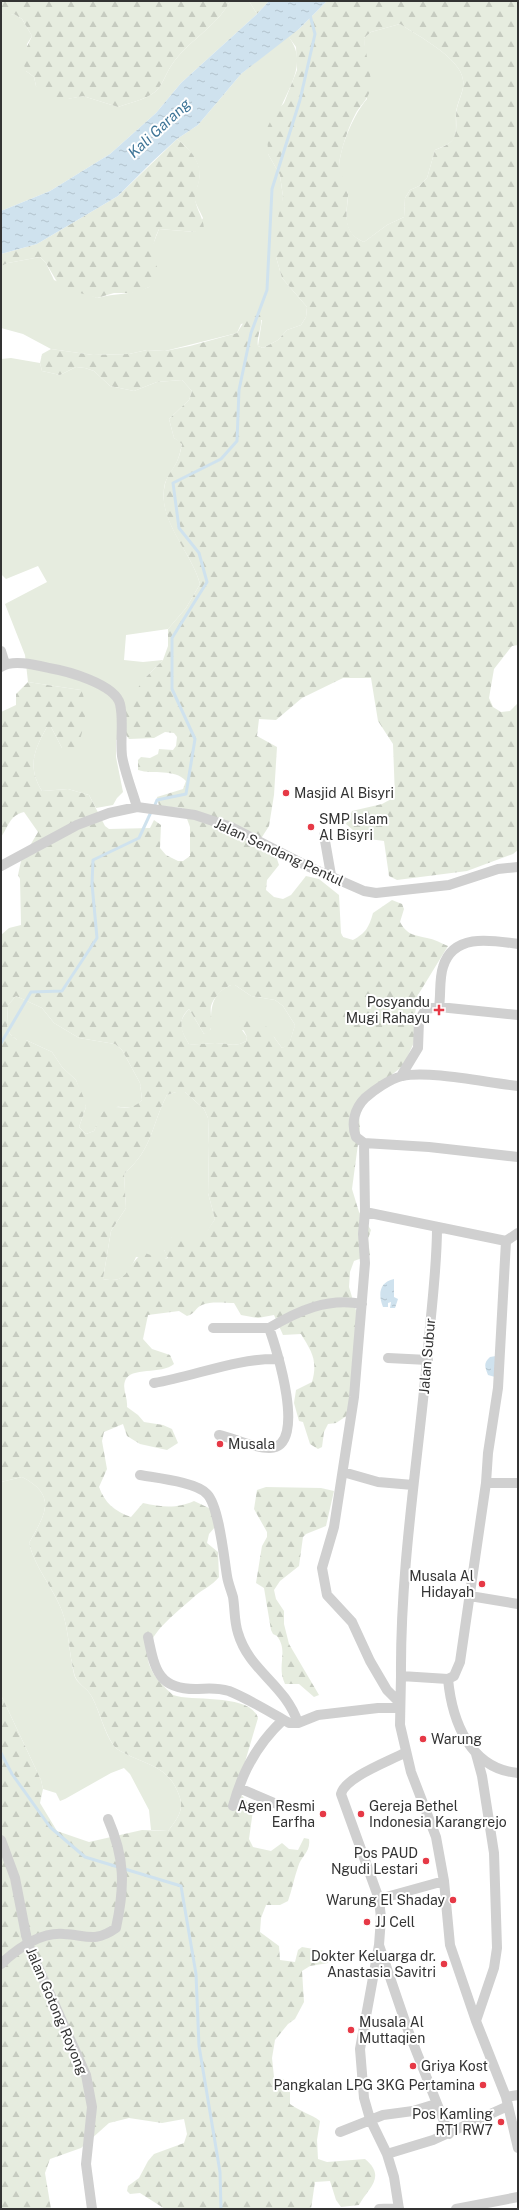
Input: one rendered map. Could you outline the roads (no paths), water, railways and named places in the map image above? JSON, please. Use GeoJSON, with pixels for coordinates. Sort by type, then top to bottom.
{"type":"FeatureCollection","features":[{"type":"Feature","properties":{"kind":"street"},"geometry":{"type":"LineString","coordinates":[[1,651],[3,665],[43,666],[70,673],[114,693],[120,704],[125,767],[142,807]]}},
{"type":"Feature","properties":{"kind":"street","name":"Jalan Sendang Pentul"},"geometry":{"type":"LineString","coordinates":[[1,866],[77,825],[109,813],[142,807],[195,815],[232,827],[279,853],[364,891],[386,893],[449,885],[498,869],[518,867]]}},
{"type":"Feature","properties":{"kind":"street"},"geometry":{"type":"LineString","coordinates":[[324,835],[331,875]]}},
{"type":"Feature","properties":{"kind":"street"},"geometry":{"type":"LineString","coordinates":[[439,1007],[443,967],[453,950],[461,944],[472,940],[518,944]]}},
{"type":"Feature","properties":{"kind":"street"},"geometry":{"type":"LineString","coordinates":[[401,1076],[418,1048],[419,1020],[421,1014],[426,1009],[439,1007],[518,1015]]}},
{"type":"Feature","properties":{"kind":"street"},"geometry":{"type":"LineString","coordinates":[[518,1086],[428,1075],[401,1076],[370,1094],[361,1102],[353,1121],[353,1129],[356,1137],[364,1143],[438,1148],[518,1157]]}},
{"type":"Feature","properties":{"kind":"street"},"geometry":{"type":"LineString","coordinates":[[364,1143],[365,1212],[363,1234],[365,1263],[354,1397],[334,1527],[322,1568],[324,1588],[331,1601],[352,1622],[370,1661],[387,1690],[400,1706]]}},
{"type":"Feature","properties":{"kind":"street"},"geometry":{"type":"LineString","coordinates":[[365,1212],[414,1220],[437,1228],[483,1234],[506,1240],[518,1233]]}},
{"type":"Feature","properties":{"kind":"street","name":"Jalan Subur"},"geometry":{"type":"LineString","coordinates":[[437,1228],[428,1360],[413,1485],[401,1633],[400,1725],[411,1772],[434,1831],[444,1881],[450,1945],[476,2021],[507,2102],[518,2148]]}},
{"type":"Feature","properties":{"kind":"street"},"geometry":{"type":"LineString","coordinates":[[401,1676],[448,1679],[454,1676],[460,1662],[486,1484],[488,1453],[498,1388],[506,1240]]}},
{"type":"Feature","properties":{"kind":"street"},"geometry":{"type":"LineString","coordinates":[[213,1328],[268,1328],[298,1313],[325,1303],[344,1301],[362,1304]]}},
{"type":"Feature","properties":{"kind":"street"},"geometry":{"type":"LineString","coordinates":[[219,1435],[269,1448],[280,1444],[284,1439],[289,1421],[279,1359],[268,1328]]}},
{"type":"Feature","properties":{"kind":"street"},"geometry":{"type":"LineString","coordinates":[[388,1358],[428,1360]]}},
{"type":"Feature","properties":{"kind":"street"},"geometry":{"type":"LineString","coordinates":[[154,1383],[174,1380],[231,1364],[279,1359]]}},
{"type":"Feature","properties":{"kind":"street"},"geometry":{"type":"LineString","coordinates":[[343,1472],[378,1482],[413,1485]]}},
{"type":"Feature","properties":{"kind":"street"},"geometry":{"type":"LineString","coordinates":[[140,1475],[192,1486],[207,1493],[216,1513],[227,1578],[233,1597],[235,1623],[240,1641],[260,1670],[287,1698],[298,1723]]}},
{"type":"Feature","properties":{"kind":"street"},"geometry":{"type":"LineString","coordinates":[[486,1484],[518,1483]]}},
{"type":"Feature","properties":{"kind":"street"},"geometry":{"type":"LineString","coordinates":[[470,1596],[518,1604]]}},
{"type":"Feature","properties":{"kind":"street"},"geometry":{"type":"LineString","coordinates":[[148,1637],[158,1671],[170,1685],[183,1689],[205,1688],[229,1691],[283,1720],[294,1724],[318,1715],[400,1706]]}},
{"type":"Feature","properties":{"kind":"street"},"geometry":{"type":"LineString","coordinates":[[448,1679],[458,1727],[476,1754],[482,1776],[494,1853],[497,1948],[494,1968],[476,2021]]}},
{"type":"Feature","properties":{"kind":"street"},"geometry":{"type":"LineString","coordinates":[[233,1806],[238,1788],[252,1756],[283,1720]]}},
{"type":"Feature","properties":{"kind":"street"},"geometry":{"type":"LineString","coordinates":[[379,2209],[399,2208],[394,2177],[387,2154],[370,2119],[363,2092],[360,2049],[379,1945],[381,1918],[379,1899],[341,1794],[343,1786],[352,1779],[406,1752]]}},
{"type":"Feature","properties":{"kind":"street"},"geometry":{"type":"LineString","coordinates":[[476,1754],[502,1770],[518,1773]]}},
{"type":"Feature","properties":{"kind":"street"},"geometry":{"type":"LineString","coordinates":[[238,1788],[279,1805]]}},
{"type":"Feature","properties":{"kind":"street"},"geometry":{"type":"LineString","coordinates":[[1,1964],[15,1950],[48,1936],[64,1934],[89,1938],[97,1937],[113,1931],[116,1928],[120,1912],[123,1876],[120,1849],[108,1819]]}},
{"type":"Feature","properties":{"kind":"street","name":"Jalan Gotong Royong"},"geometry":{"type":"LineString","coordinates":[[1,1840],[15,1878],[30,1949],[86,2075],[92,2106],[86,2164],[92,2209]]}},
{"type":"Feature","properties":{"kind":"street"},"geometry":{"type":"LineString","coordinates":[[379,1899],[444,1881]]}},
{"type":"Feature","properties":{"kind":"street"},"geometry":{"type":"LineString","coordinates":[[379,1945],[409,2033],[449,2134]]}},
{"type":"Feature","properties":{"kind":"street"},"geometry":{"type":"LineString","coordinates":[[387,2154],[449,2134],[518,2095]]}},
{"type":"Feature","properties":{"kind":"street"},"geometry":{"type":"LineString","coordinates":[[340,2132],[370,2119],[436,2104]]}},
{"type":"Feature","properties":{"kind":"street"},"geometry":{"type":"LineString","coordinates":[[456,2209],[518,2197]]}},
{"type":"Feature","properties":{"kind":"water","name":"Kali Garang"},"geometry":{"type":"Polygon","coordinates":[[[269,1],[327,1],[299,29],[241,74],[198,125],[177,139],[118,196],[37,244],[1,254],[1,211],[50,191],[110,154],[156,113],[181,83],[257,14],[269,1]]]}},
{"type":"Feature","properties":{"kind":"water"},"geometry":{"type":"Polygon","coordinates":[[[394,1279],[394,1297],[398,1299],[395,1308],[390,1308],[391,1302],[388,1303],[388,1307],[383,1307],[380,1298],[381,1290],[385,1283],[394,1279]]]}},
{"type":"Feature","properties":{"kind":"water"},"geometry":{"type":"Polygon","coordinates":[[[496,1356],[495,1377],[488,1375],[485,1365],[486,1361],[490,1357],[496,1356]]]}},
{"type":"Feature","properties":{"kind":"waterway"},"geometry":{"type":"LineString","coordinates":[[154,807],[157,800],[186,794],[195,739],[172,689],[172,638],[207,582],[199,553],[179,528],[173,483],[221,459],[237,441],[239,390],[251,333],[267,290],[272,189],[300,100],[315,34],[310,15]]}},
{"type":"Feature","properties":{"kind":"waterway"},"geometry":{"type":"LineString","coordinates":[[1,1043],[31,992],[62,991],[97,938],[92,884],[93,860],[139,838],[151,812]]}},
{"type":"Feature","properties":{"kind":"waterway"},"geometry":{"type":"LineString","coordinates":[[1,1753],[12,1774],[50,1827],[85,1857],[181,1886],[196,1974],[199,2046],[220,2172],[221,2209]]}},
{"type":"Feature","properties":{"kind":"place","name":"Masjid Al Bisyri"},"geometry":{"type":"Point","coordinates":[286,793]}},
{"type":"Feature","properties":{"kind":"place","name":"SMP Islam Al Bisyri"},"geometry":{"type":"Point","coordinates":[311,827]}},
{"type":"Feature","properties":{"kind":"place","name":"Posyandu Mugi Rahayu"},"geometry":{"type":"Point","coordinates":[439,1010]}},
{"type":"Feature","properties":{"kind":"place","name":"Musala"},"geometry":{"type":"Point","coordinates":[220,1444]}},
{"type":"Feature","properties":{"kind":"place","name":"Musala Al Hidayah"},"geometry":{"type":"Point","coordinates":[482,1584]}},
{"type":"Feature","properties":{"kind":"place","name":"Warung"},"geometry":{"type":"Point","coordinates":[423,1739]}},
{"type":"Feature","properties":{"kind":"place","name":"Agen Resmi Earfha"},"geometry":{"type":"Point","coordinates":[323,1814]}},
{"type":"Feature","properties":{"kind":"place","name":"Gereja Bethel Indonesia Karangrejo"},"geometry":{"type":"Point","coordinates":[361,1814]}},
{"type":"Feature","properties":{"kind":"place","name":"Pos PAUD Ngudi Lestari"},"geometry":{"type":"Point","coordinates":[426,1861]}},
{"type":"Feature","properties":{"kind":"place","name":"Warung El Shaday"},"geometry":{"type":"Point","coordinates":[453,1900]}},
{"type":"Feature","properties":{"kind":"place","name":"JJ Cell"},"geometry":{"type":"Point","coordinates":[367,1922]}},
{"type":"Feature","properties":{"kind":"place","name":"Dokter Keluarga dr. Anastasia Savitri"},"geometry":{"type":"Point","coordinates":[444,1964]}},
{"type":"Feature","properties":{"kind":"place","name":"Musala Al Muttaqien"},"geometry":{"type":"Point","coordinates":[351,2030]}},
{"type":"Feature","properties":{"kind":"place","name":"Griya Kost"},"geometry":{"type":"Point","coordinates":[413,2066]}},
{"type":"Feature","properties":{"kind":"place","name":"Pangkalan LPG 3KG Pertamina"},"geometry":{"type":"Point","coordinates":[483,2085]}},
{"type":"Feature","properties":{"kind":"place","name":"Pos Kamling RT1 RW7"},"geometry":{"type":"Point","coordinates":[501,2122]}}]}
